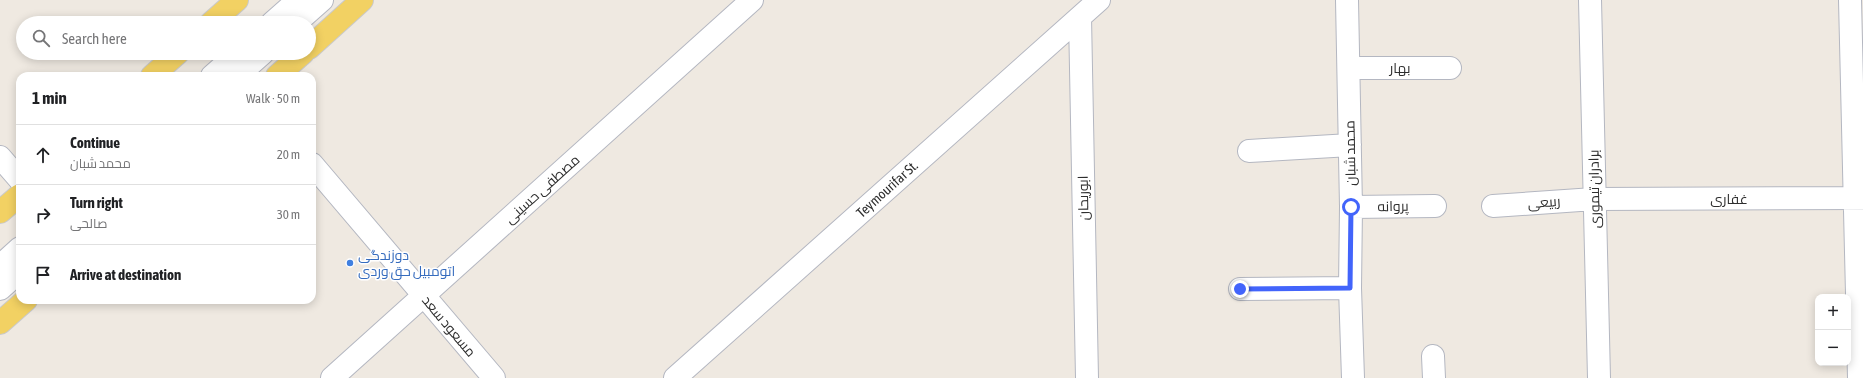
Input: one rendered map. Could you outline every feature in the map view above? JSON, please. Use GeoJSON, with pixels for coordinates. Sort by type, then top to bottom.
{"type":"FeatureCollection","features":[{"type":"Feature","properties":{"kind":"main road"},"geometry":{"type":"LineString","coordinates":[[220,16],[237,0]]}},
{"type":"Feature","properties":{"kind":"main road"},"geometry":{"type":"LineString","coordinates":[[316,42],[362,0]]}},
{"type":"Feature","properties":{"kind":"main road"},"geometry":{"type":"LineString","coordinates":[[157,72],[170,60]]}},
{"type":"Feature","properties":{"kind":"main road"},"geometry":{"type":"LineString","coordinates":[[282,72],[295,60]]}},
{"type":"Feature","properties":{"kind":"main road"},"geometry":{"type":"LineString","coordinates":[[0,212],[16,198]]}},
{"type":"Feature","properties":{"kind":"main road"},"geometry":{"type":"LineString","coordinates":[[0,323],[21,304]]}},
{"type":"Feature","properties":{"kind":"street"},"geometry":{"type":"LineString","coordinates":[[280,16],[298,0]]}},
{"type":"Feature","properties":{"kind":"street"},"geometry":{"type":"LineString","coordinates":[[304,16],[322,0]]}},
{"type":"Feature","properties":{"kind":"street","name":"مصطفی حسینی"},"geometry":{"type":"LineString","coordinates":[[332,378],[752,0]]}},
{"type":"Feature","properties":{"kind":"street","name":"Teymourifar St."},"geometry":{"type":"LineString","coordinates":[[675,378],[1099,0]]}},
{"type":"Feature","properties":{"kind":"street","name":"محمد شبان"},"geometry":{"type":"LineString","coordinates":[[1347,0],[1351,207],[1350,288],[1353,378]]}},
{"type":"Feature","properties":{"kind":"street","name":"برادران تیموری"},"geometry":{"type":"LineString","coordinates":[[1590,0],[1599,378]]}},
{"type":"Feature","properties":{"kind":"street"},"geometry":{"type":"LineString","coordinates":[[1850,0],[1859,198],[1859,378]]}},
{"type":"Feature","properties":{"kind":"street","name":"ابوریحان"},"geometry":{"type":"LineString","coordinates":[[1080,17],[1087,378]]}},
{"type":"Feature","properties":{"kind":"street"},"geometry":{"type":"LineString","coordinates":[[217,72],[230,60]]}},
{"type":"Feature","properties":{"kind":"street"},"geometry":{"type":"LineString","coordinates":[[242,72],[255,60]]}},
{"type":"Feature","properties":{"kind":"street","name":"بهار"},"geometry":{"type":"LineString","coordinates":[[1349,68],[1450,68]]}},
{"type":"Feature","properties":{"kind":"street"},"geometry":{"type":"LineString","coordinates":[[1249,151],[1350,145]]}},
{"type":"Feature","properties":{"kind":"street"},"geometry":{"type":"LineString","coordinates":[[0,157],[16,175]]}},
{"type":"Feature","properties":{"kind":"street","name":"مسعود سعد"},"geometry":{"type":"LineString","coordinates":[[316,169],[494,378]]}},
{"type":"Feature","properties":{"kind":"street","name":"غفاری"},"geometry":{"type":"LineString","coordinates":[[1594,199],[1859,198]]}},
{"type":"Feature","properties":{"kind":"street","name":"ربیعی"},"geometry":{"type":"LineString","coordinates":[[1494,206],[1594,199]]}},
{"type":"Feature","properties":{"kind":"street","name":"پروانه"},"geometry":{"type":"LineString","coordinates":[[1351,207],[1435,206]]}},
{"type":"Feature","properties":{"kind":"street"},"geometry":{"type":"LineString","coordinates":[[0,266],[16,252]]}},
{"type":"Feature","properties":{"kind":"street"},"geometry":{"type":"LineString","coordinates":[[0,289],[16,275]]}},
{"type":"Feature","properties":{"kind":"street"},"geometry":{"type":"LineString","coordinates":[[1240,289],[1350,288]]}},
{"type":"Feature","properties":{"kind":"street"},"geometry":{"type":"LineString","coordinates":[[1433,356],[1434,378]]}},
{"type":"Feature","properties":{"kind":"place","name":"دوزندگی اتومبیل حق وردی"},"geometry":{"type":"Point","coordinates":[350,263]}},
{"type":"Feature","properties":{"kind":"route"},"geometry":{"type":"LineString","coordinates":[[1240,289],[1350,288],[1351,207]]}}]}
